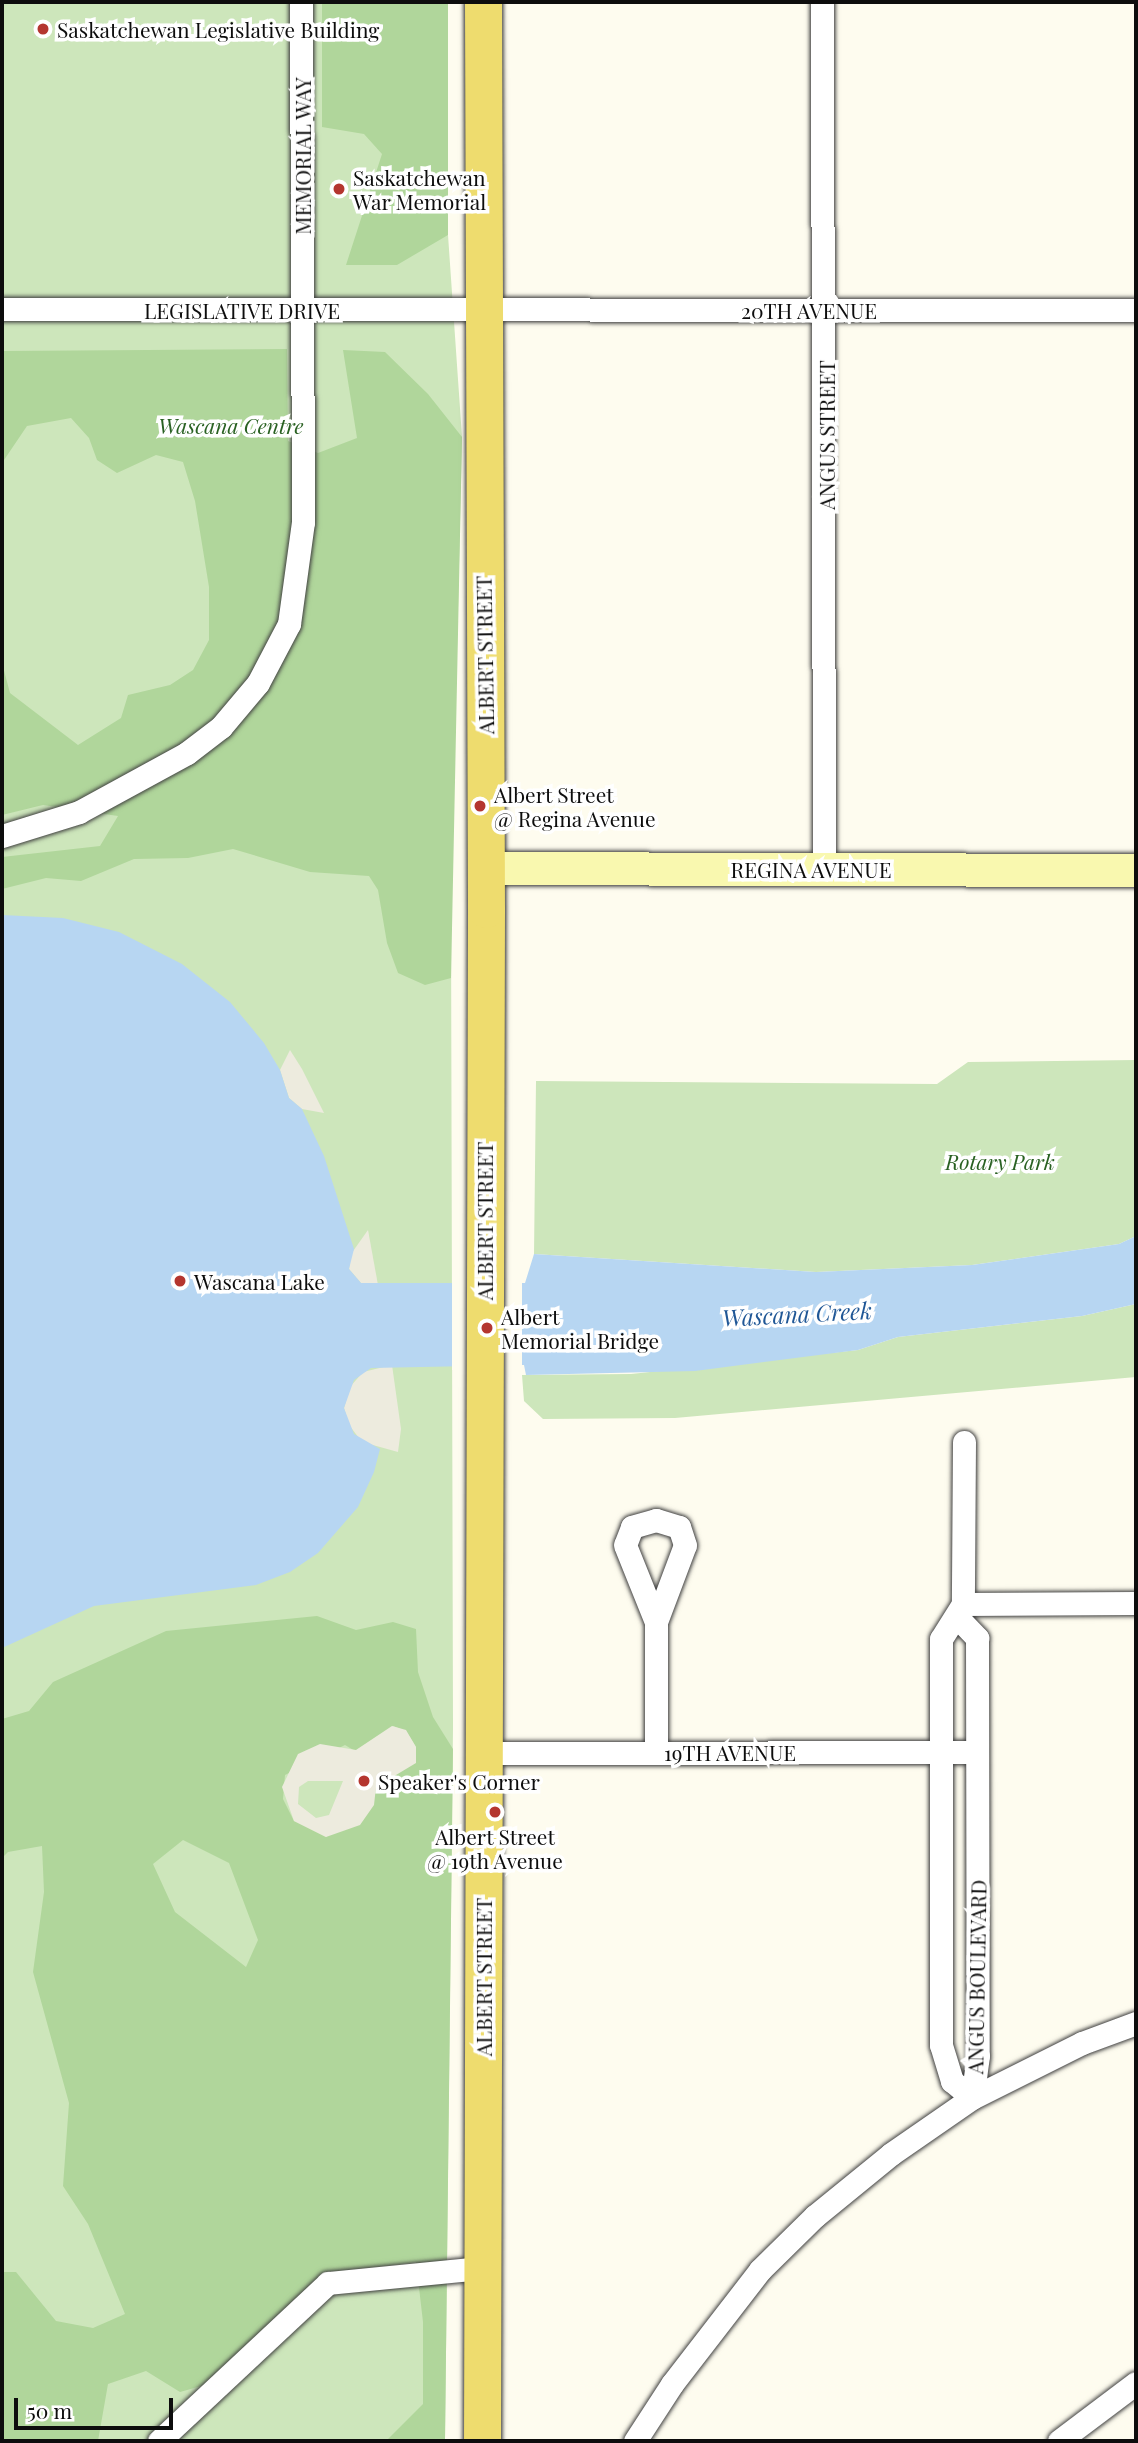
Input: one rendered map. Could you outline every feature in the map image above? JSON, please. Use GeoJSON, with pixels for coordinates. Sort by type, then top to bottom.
{"type":"FeatureCollection","features":[{"type":"Feature","properties":{"kind":"main road","name":"ALBERT STREET"},"geometry":{"type":"LineString","coordinates":[[482,2441],[486,909],[483,2]]}},
{"type":"Feature","properties":{"kind":"street","name":"MEMORIAL WAY"},"geometry":{"type":"LineString","coordinates":[[2,836],[79,812],[138,784],[221,727],[258,683],[289,624],[303,522],[301,2]]}},
{"type":"Feature","properties":{"kind":"street","name":"ANGUS STREET"},"geometry":{"type":"LineString","coordinates":[[822,2],[826,310],[824,869]]}},
{"type":"Feature","properties":{"kind":"street","name":"LEGISLATIVE DRIVE"},"geometry":{"type":"LineString","coordinates":[[2,309],[482,310]]}},
{"type":"Feature","properties":{"kind":"street","name":"20TH AVENUE"},"geometry":{"type":"LineString","coordinates":[[482,310],[1136,310]]}},
{"type":"Feature","properties":{"kind":"street","name":"REGINA AVENUE"},"geometry":{"type":"LineString","coordinates":[[486,868],[1136,870]]}},
{"type":"Feature","properties":{"kind":"street","name":"ANGUS BOULEVARD"},"geometry":{"type":"LineString","coordinates":[[964,1442],[960,1611],[976,1638],[978,2056],[972,2098]]}},
{"type":"Feature","properties":{"kind":"street"},"geometry":{"type":"LineString","coordinates":[[960,1611],[1136,1603]]}},
{"type":"Feature","properties":{"kind":"street","name":"ANGUS BOULEVARD"},"geometry":{"type":"LineString","coordinates":[[960,1611],[941,1639],[941,2045],[952,2081],[972,2098]]}},
{"type":"Feature","properties":{"kind":"street"},"geometry":{"type":"LineString","coordinates":[[656,1622],[656,1752]]}},
{"type":"Feature","properties":{"kind":"street","name":"19TH AVENUE"},"geometry":{"type":"LineString","coordinates":[[483,1740],[656,1752],[977,1752]]}},
{"type":"Feature","properties":{"kind":"street"},"geometry":{"type":"LineString","coordinates":[[635,2441],[672,2384],[760,2270],[815,2216],[880,2163],[972,2098],[1082,2043],[1136,2023]]}},
{"type":"Feature","properties":{"kind":"street"},"geometry":{"type":"LineString","coordinates":[[159,2441],[328,2283],[482,2268]]}},
{"type":"Feature","properties":{"kind":"street"},"geometry":{"type":"LineString","coordinates":[[1059,2441],[1136,2383]]}},
{"type":"Feature","properties":{"kind":"green space","name":"Wascana Centre"},"geometry":{"type":"Polygon","coordinates":[[[2,2],[448,2],[448,235],[462,437],[451,909],[453,1728],[445,2441],[2,2441],[2,2]]]}},
{"type":"Feature","properties":{"kind":"green space"},"geometry":{"type":"Polygon","coordinates":[[[322,2],[448,2],[448,235],[397,265],[346,265],[382,154],[364,134],[322,127],[322,2]]]}},
{"type":"Feature","properties":{"kind":"green space"},"geometry":{"type":"Polygon","coordinates":[[[287,349],[288,441],[318,453],[357,438],[343,350],[385,352],[428,394],[462,437],[451,978],[425,985],[398,973],[387,943],[378,890],[369,876],[310,872],[233,849],[188,858],[134,859],[81,881],[46,878],[2,889],[2,857],[100,846],[118,816],[43,805],[2,815],[2,663],[10,693],[78,745],[121,718],[128,695],[170,685],[193,670],[209,640],[209,587],[195,501],[183,462],[156,455],[117,473],[97,460],[89,438],[71,418],[27,426],[2,463],[2,351],[287,349]]]}},
{"type":"Feature","properties":{"kind":"green space","name":"Rotary Park"},"geometry":{"type":"Polygon","coordinates":[[[1136,1060],[1136,1236],[1119,1244],[972,1265],[816,1272],[534,1254],[536,1081],[937,1084],[968,1062],[1136,1060]]]}},
{"type":"Feature","properties":{"kind":"green space"},"geometry":{"type":"Polygon","coordinates":[[[1136,1304],[1136,1377],[675,1418],[543,1419],[524,1401],[522,1375],[631,1374],[858,1350],[898,1337],[1082,1316],[1136,1304]]]}},
{"type":"Feature","properties":{"kind":"green space"},"geometry":{"type":"Polygon","coordinates":[[[317,1616],[356,1630],[393,1622],[416,1629],[418,1672],[433,1717],[453,1749],[445,2441],[386,2441],[423,2404],[423,2322],[416,2262],[324,2274],[219,2381],[180,2392],[146,2371],[108,2384],[98,2441],[2,2441],[2,2272],[16,2272],[56,2321],[93,2328],[125,2314],[88,2224],[63,2186],[69,2103],[33,1972],[44,1892],[42,1846],[8,1852],[2,1858],[2,1719],[29,1711],[53,1682],[166,1631],[317,1616]],[[393,1726],[355,1751],[345,1745],[285,1775],[283,1799],[294,1821],[326,1837],[376,1793],[376,1787],[416,1747],[406,1731],[393,1726]],[[183,1840],[153,1864],[175,1912],[246,1967],[258,1940],[229,1863],[183,1840]]]}},
{"type":"Feature","properties":{"kind":"shaded area"},"geometry":{"type":"Polygon","coordinates":[[[290,1050],[324,1113],[302,1109],[289,1098],[280,1070],[290,1050]]]}},
{"type":"Feature","properties":{"kind":"shaded area"},"geometry":{"type":"Polygon","coordinates":[[[368,1230],[378,1285],[361,1283],[349,1269],[351,1254],[368,1230]]]}},
{"type":"Feature","properties":{"kind":"shaded area"},"geometry":{"type":"Polygon","coordinates":[[[392,1365],[401,1429],[398,1452],[362,1442],[349,1425],[344,1408],[350,1387],[363,1372],[392,1365]]]}},
{"type":"Feature","properties":{"kind":"shaded area","name":"Speaker's Corner"},"geometry":{"type":"Polygon","coordinates":[[[392,1726],[406,1730],[416,1747],[416,1763],[376,1787],[374,1805],[360,1825],[326,1837],[294,1821],[282,1787],[298,1754],[320,1744],[356,1750],[392,1726]],[[308,1781],[299,1787],[298,1804],[316,1818],[329,1815],[343,1781],[308,1781]]]}},
{"type":"Feature","properties":{"kind":"water","name":"Wascana Lake"},"geometry":{"type":"Polygon","coordinates":[[[2,915],[63,918],[119,932],[182,964],[230,1002],[264,1043],[280,1070],[289,1098],[302,1109],[324,1156],[354,1249],[349,1269],[361,1283],[525,1283],[534,1254],[816,1272],[972,1265],[1119,1244],[1136,1236],[1136,1304],[1082,1316],[898,1337],[858,1350],[695,1371],[526,1375],[524,1365],[371,1368],[354,1380],[344,1408],[354,1434],[380,1449],[374,1472],[358,1507],[318,1553],[290,1572],[256,1585],[94,1606],[2,1648],[2,915]]]}},
{"type":"Feature","properties":{"kind":"pier"},"geometry":{"type":"Polygon","coordinates":[[[522,1280],[522,1369],[452,1370],[452,1281],[522,1280]]]}},
{"type":"Feature","properties":{"kind":"place","name":"Saskatchewan Legislative Building"},"geometry":{"type":"Point","coordinates":[43,29]}},
{"type":"Feature","properties":{"kind":"place","name":"Saskatchewan War Memorial"},"geometry":{"type":"Point","coordinates":[339,189]}},
{"type":"Feature","properties":{"kind":"place","name":"Albert Street @ Regina Avenue"},"geometry":{"type":"Point","coordinates":[480,806]}},
{"type":"Feature","properties":{"kind":"place","name":"Wascana Lake"},"geometry":{"type":"Point","coordinates":[180,1281]}},
{"type":"Feature","properties":{"kind":"place","name":"Albert Memorial Bridge"},"geometry":{"type":"Point","coordinates":[487,1328]}},
{"type":"Feature","properties":{"kind":"place","name":"Speaker's Corner"},"geometry":{"type":"Point","coordinates":[364,1781]}},
{"type":"Feature","properties":{"kind":"place","name":"Albert Street @ 19th Avenue"},"geometry":{"type":"Point","coordinates":[495,1812]}},
{"type":"Feature","properties":{"kind":"water label","name":"Wascana Creek"},"geometry":{"type":"Point","coordinates":[797,1314]}}]}
